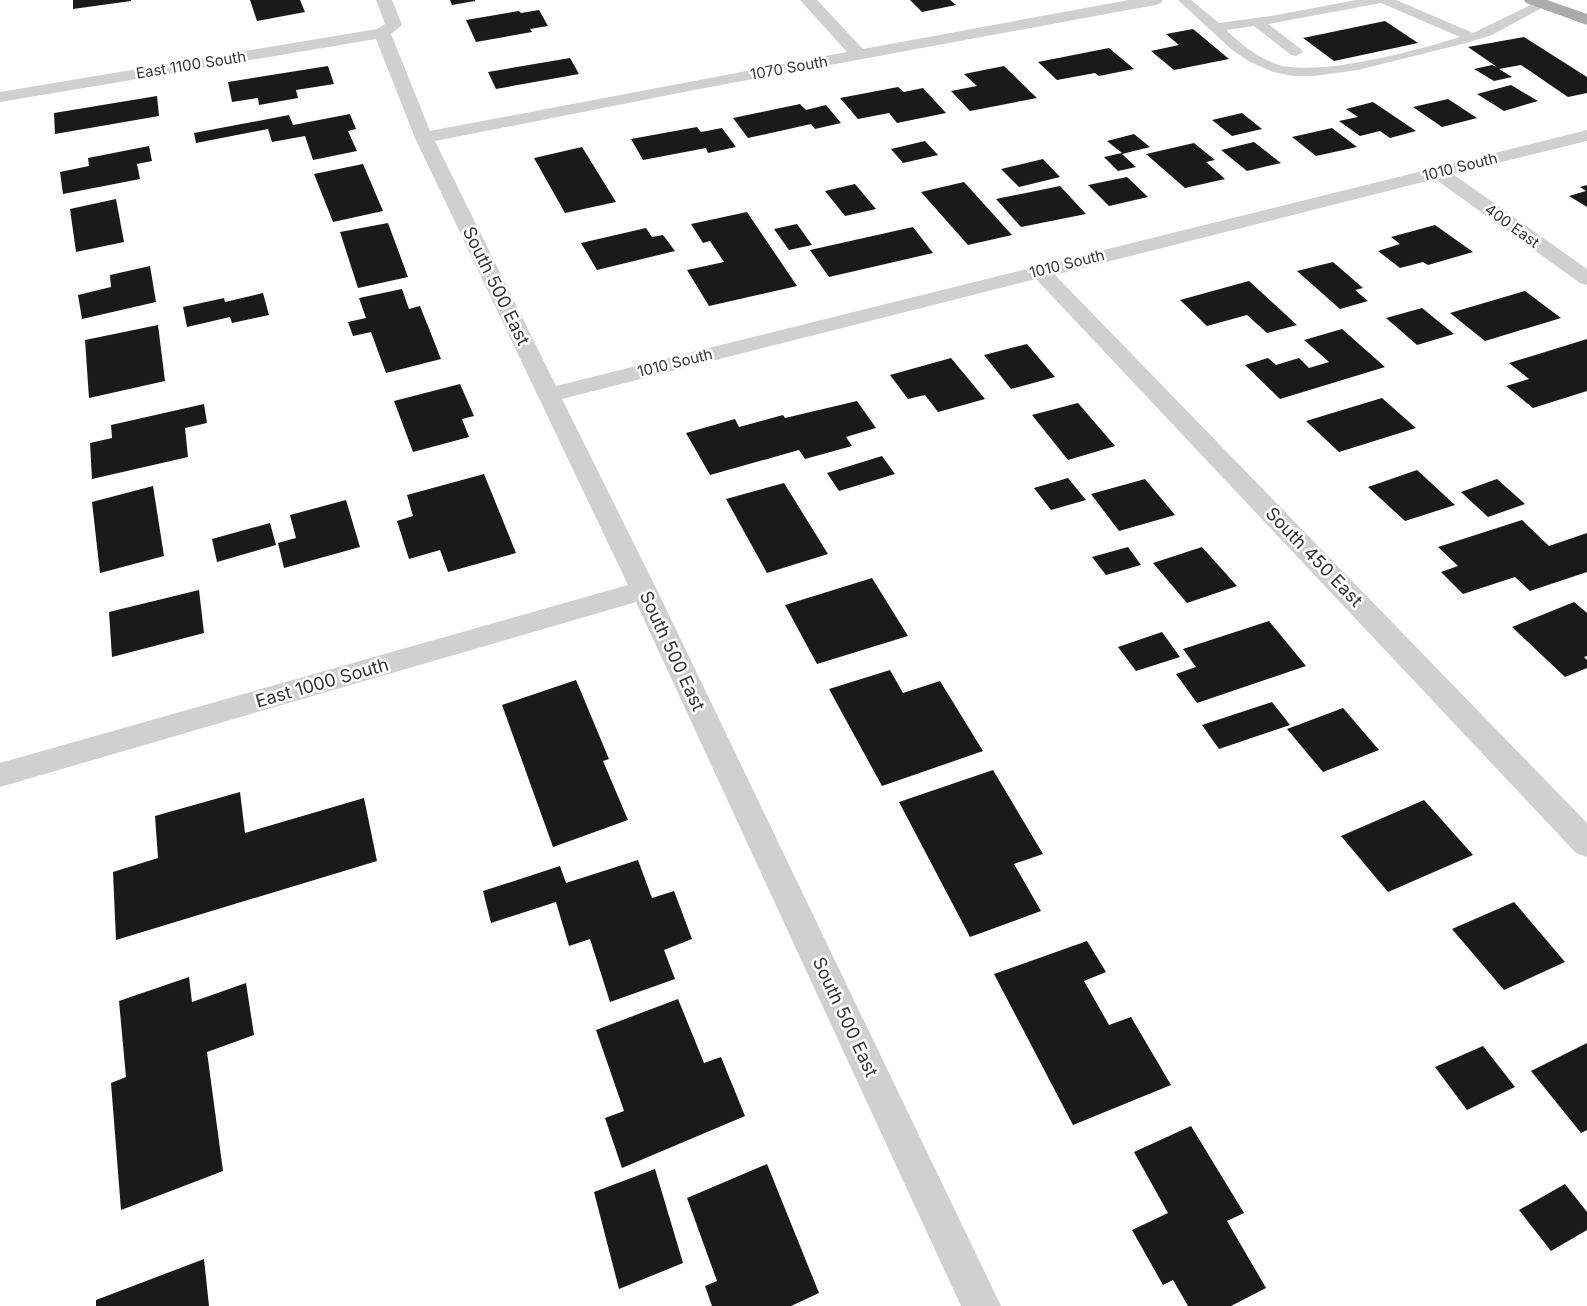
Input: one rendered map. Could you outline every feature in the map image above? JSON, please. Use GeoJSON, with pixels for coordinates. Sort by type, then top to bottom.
{"type":"FeatureCollection","features":[{"type":"Feature","properties":{"kind":"main road"},"geometry":{"type":"LineString","coordinates":[[1538,2],[1587,20]]}},
{"type":"Feature","properties":{"kind":"street"},"geometry":{"type":"LineString","coordinates":[[382,34],[394,25],[384,0]]}},
{"type":"Feature","properties":{"kind":"street"},"geometry":{"type":"LineString","coordinates":[[808,0],[859,55]]}},
{"type":"Feature","properties":{"kind":"street","name":"1070 South"},"geometry":{"type":"LineString","coordinates":[[424,138],[1128,2],[1155,0]]}},
{"type":"Feature","properties":{"kind":"street","name":"East 1100 South"},"geometry":{"type":"LineString","coordinates":[[0,96],[382,34]]}},
{"type":"Feature","properties":{"kind":"street","name":"South 500 East"},"geometry":{"type":"LineString","coordinates":[[382,34],[424,138],[644,590],[981,1306]]}},
{"type":"Feature","properties":{"kind":"street","name":"1010 South"},"geometry":{"type":"LineString","coordinates":[[548,394],[1587,135]]}},
{"type":"Feature","properties":{"kind":"street","name":"400 East"},"geometry":{"type":"LineString","coordinates":[[1438,172],[1587,279]]}},
{"type":"Feature","properties":{"kind":"street","name":"South 450 East"},"geometry":{"type":"LineString","coordinates":[[1040,271],[1587,844]]}},
{"type":"Feature","properties":{"kind":"street","name":"East 1000 South"},"geometry":{"type":"LineString","coordinates":[[0,775],[644,590]]}},
{"type":"Feature","properties":{"kind":"lane"},"geometry":{"type":"LineString","coordinates":[[1184,0],[1216,26],[1229,42],[1258,62],[1294,72],[1314,73],[1338,70],[1430,49],[1472,37],[1487,32],[1538,2]]}},
{"type":"Feature","properties":{"kind":"lane"},"geometry":{"type":"LineString","coordinates":[[1216,26],[1377,0]]}},
{"type":"Feature","properties":{"kind":"lane"},"geometry":{"type":"LineString","coordinates":[[1385,0],[1472,37]]}},
{"type":"Feature","properties":{"kind":"lane"},"geometry":{"type":"LineString","coordinates":[[1256,21],[1296,52]]}},
{"type":"Feature","properties":{"kind":"building"},"geometry":{"type":"Polygon","coordinates":[[[73,0],[131,0],[131,1],[73,9],[73,0]]]}},
{"type":"Feature","properties":{"kind":"building"},"geometry":{"type":"Polygon","coordinates":[[[250,0],[300,0],[305,12],[257,21],[250,0]]]}},
{"type":"Feature","properties":{"kind":"building"},"geometry":{"type":"Polygon","coordinates":[[[450,0],[475,0],[475,1],[452,5],[450,0]]]}},
{"type":"Feature","properties":{"kind":"building"},"geometry":{"type":"Polygon","coordinates":[[[910,0],[950,0],[956,5],[922,12],[910,0]]]}},
{"type":"Feature","properties":{"kind":"building"},"geometry":{"type":"Polygon","coordinates":[[[539,10],[548,26],[530,29],[532,32],[476,42],[466,20],[519,11],[521,13],[539,10]]]}},
{"type":"Feature","properties":{"kind":"building"},"geometry":{"type":"Polygon","coordinates":[[[1385,21],[1418,43],[1334,61],[1303,38],[1385,21]]]}},
{"type":"Feature","properties":{"kind":"building"},"geometry":{"type":"Polygon","coordinates":[[[1193,29],[1229,59],[1174,70],[1151,51],[1179,45],[1166,34],[1193,29]]]}},
{"type":"Feature","properties":{"kind":"building"},"geometry":{"type":"Polygon","coordinates":[[[1524,37],[1587,77],[1587,93],[1568,97],[1521,65],[1499,69],[1512,77],[1494,81],[1474,69],[1492,65],[1497,67],[1468,47],[1524,37]]]}},
{"type":"Feature","properties":{"kind":"building"},"geometry":{"type":"Polygon","coordinates":[[[1109,48],[1134,69],[1099,76],[1095,73],[1057,80],[1038,62],[1109,48]]]}},
{"type":"Feature","properties":{"kind":"building"},"geometry":{"type":"Polygon","coordinates":[[[570,58],[579,74],[496,89],[488,72],[570,58]]]}},
{"type":"Feature","properties":{"kind":"building"},"geometry":{"type":"Polygon","coordinates":[[[328,66],[334,84],[296,90],[298,98],[259,105],[258,98],[232,102],[228,82],[328,66]]]}},
{"type":"Feature","properties":{"kind":"building"},"geometry":{"type":"Polygon","coordinates":[[[1004,66],[1037,98],[970,111],[951,91],[977,86],[964,74],[1004,66]]]}},
{"type":"Feature","properties":{"kind":"building"},"geometry":{"type":"Polygon","coordinates":[[[1511,85],[1538,101],[1504,111],[1477,94],[1511,85]]]}},
{"type":"Feature","properties":{"kind":"building"},"geometry":{"type":"Polygon","coordinates":[[[898,87],[904,92],[923,88],[946,113],[897,123],[889,113],[858,119],[840,98],[898,87]]]}},
{"type":"Feature","properties":{"kind":"building"},"geometry":{"type":"Polygon","coordinates":[[[157,96],[159,116],[55,134],[54,113],[157,96]]]}},
{"type":"Feature","properties":{"kind":"building"},"geometry":{"type":"Polygon","coordinates":[[[1448,99],[1477,118],[1442,127],[1413,107],[1448,99]]]}},
{"type":"Feature","properties":{"kind":"building"},"geometry":{"type":"Polygon","coordinates":[[[1373,102],[1416,131],[1390,138],[1380,131],[1360,136],[1339,121],[1358,117],[1346,109],[1373,102]]]}},
{"type":"Feature","properties":{"kind":"building"},"geometry":{"type":"Polygon","coordinates":[[[800,104],[806,110],[826,105],[841,123],[815,129],[811,124],[748,138],[733,118],[800,104]]]}},
{"type":"Feature","properties":{"kind":"building"},"geometry":{"type":"Polygon","coordinates":[[[1242,113],[1262,129],[1232,136],[1212,120],[1242,113]]]}},
{"type":"Feature","properties":{"kind":"building"},"geometry":{"type":"Polygon","coordinates":[[[350,114],[356,129],[348,131],[357,151],[313,160],[305,136],[272,142],[268,129],[196,143],[194,133],[289,115],[293,125],[350,114]]]}},
{"type":"Feature","properties":{"kind":"building"},"geometry":{"type":"Polygon","coordinates":[[[697,127],[701,132],[722,128],[736,147],[708,153],[706,148],[643,160],[631,139],[697,127]]]}},
{"type":"Feature","properties":{"kind":"building"},"geometry":{"type":"Polygon","coordinates":[[[1332,128],[1357,147],[1316,156],[1292,137],[1332,128]]]}},
{"type":"Feature","properties":{"kind":"building"},"geometry":{"type":"Polygon","coordinates":[[[1134,134],[1150,147],[1122,154],[1136,167],[1118,171],[1104,157],[1122,153],[1107,141],[1134,134]]]}},
{"type":"Feature","properties":{"kind":"building"},"geometry":{"type":"Polygon","coordinates":[[[925,141],[938,155],[903,163],[891,149],[925,141]]]}},
{"type":"Feature","properties":{"kind":"building"},"geometry":{"type":"Polygon","coordinates":[[[1254,142],[1281,163],[1247,171],[1221,150],[1254,142]]]}},
{"type":"Feature","properties":{"kind":"building"},"geometry":{"type":"Polygon","coordinates":[[[1194,143],[1215,160],[1206,162],[1225,179],[1185,188],[1146,154],[1194,143]]]}},
{"type":"Feature","properties":{"kind":"building"},"geometry":{"type":"Polygon","coordinates":[[[149,146],[152,161],[137,164],[140,179],[63,194],[60,172],[89,166],[88,158],[149,146]]]}},
{"type":"Feature","properties":{"kind":"building"},"geometry":{"type":"Polygon","coordinates":[[[582,147],[616,202],[565,213],[534,158],[582,147]]]}},
{"type":"Feature","properties":{"kind":"building"},"geometry":{"type":"Polygon","coordinates":[[[1043,159],[1060,177],[1019,187],[1001,169],[1043,159]]]}},
{"type":"Feature","properties":{"kind":"building"},"geometry":{"type":"Polygon","coordinates":[[[363,164],[383,211],[333,222],[314,174],[363,164]]]}},
{"type":"Feature","properties":{"kind":"building"},"geometry":{"type":"Polygon","coordinates":[[[1127,177],[1148,197],[1109,206],[1088,185],[1127,177]]]}},
{"type":"Feature","properties":{"kind":"building"},"geometry":{"type":"Polygon","coordinates":[[[964,182],[1012,235],[968,245],[921,192],[964,182]]]}},
{"type":"Feature","properties":{"kind":"building"},"geometry":{"type":"Polygon","coordinates":[[[855,184],[876,209],[845,216],[825,191],[855,184]]]}},
{"type":"Feature","properties":{"kind":"building"},"geometry":{"type":"Polygon","coordinates":[[[1587,185],[1587,207],[1569,196],[1586,191],[1580,187],[1587,185]]]}},
{"type":"Feature","properties":{"kind":"building"},"geometry":{"type":"Polygon","coordinates":[[[1060,186],[1086,214],[1021,227],[996,199],[1060,186]]]}},
{"type":"Feature","properties":{"kind":"building"},"geometry":{"type":"Polygon","coordinates":[[[116,199],[124,242],[76,252],[70,209],[116,199]]]}},
{"type":"Feature","properties":{"kind":"building"},"geometry":{"type":"Polygon","coordinates":[[[747,212],[797,286],[709,306],[687,270],[724,262],[710,241],[703,243],[691,224],[747,212]]]}},
{"type":"Feature","properties":{"kind":"building"},"geometry":{"type":"Polygon","coordinates":[[[388,223],[408,277],[358,288],[340,232],[388,223]]]}},
{"type":"Feature","properties":{"kind":"building"},"geometry":{"type":"Polygon","coordinates":[[[797,224],[812,245],[789,250],[774,229],[797,224]]]}},
{"type":"Feature","properties":{"kind":"building"},"geometry":{"type":"Polygon","coordinates":[[[1435,225],[1473,252],[1428,265],[1423,262],[1400,268],[1378,251],[1400,244],[1391,237],[1435,225]]]}},
{"type":"Feature","properties":{"kind":"building"},"geometry":{"type":"Polygon","coordinates":[[[913,227],[933,253],[829,277],[810,250],[913,227]]]}},
{"type":"Feature","properties":{"kind":"building"},"geometry":{"type":"Polygon","coordinates":[[[646,228],[652,237],[663,235],[675,251],[597,270],[581,243],[646,228]]]}},
{"type":"Feature","properties":{"kind":"building"},"geometry":{"type":"Polygon","coordinates":[[[1333,262],[1363,288],[1355,290],[1368,301],[1340,309],[1297,271],[1333,262]]]}},
{"type":"Feature","properties":{"kind":"building"},"geometry":{"type":"Polygon","coordinates":[[[150,266],[156,302],[82,319],[78,295],[111,287],[110,275],[150,266]]]}},
{"type":"Feature","properties":{"kind":"building"},"geometry":{"type":"Polygon","coordinates":[[[1249,281],[1297,325],[1267,333],[1247,315],[1207,326],[1180,300],[1249,281]]]}},
{"type":"Feature","properties":{"kind":"building"},"geometry":{"type":"Polygon","coordinates":[[[402,289],[409,309],[420,306],[441,359],[386,373],[371,332],[353,336],[348,322],[366,318],[359,298],[402,289]]]}},
{"type":"Feature","properties":{"kind":"building"},"geometry":{"type":"Polygon","coordinates":[[[1525,291],[1561,318],[1485,341],[1450,313],[1525,291]]]}},
{"type":"Feature","properties":{"kind":"building"},"geometry":{"type":"Polygon","coordinates":[[[263,293],[269,315],[232,323],[230,317],[187,327],[183,307],[224,298],[225,302],[263,293]]]}},
{"type":"Feature","properties":{"kind":"building"},"geometry":{"type":"Polygon","coordinates":[[[1422,308],[1454,334],[1417,345],[1386,318],[1422,308]]]}},
{"type":"Feature","properties":{"kind":"building"},"geometry":{"type":"Polygon","coordinates":[[[158,325],[165,381],[89,398],[85,340],[158,325]]]}},
{"type":"Feature","properties":{"kind":"building"},"geometry":{"type":"Polygon","coordinates":[[[1342,329],[1385,367],[1280,399],[1245,365],[1268,358],[1276,365],[1299,358],[1309,368],[1329,362],[1304,340],[1342,329]]]}},
{"type":"Feature","properties":{"kind":"building"},"geometry":{"type":"Polygon","coordinates":[[[1587,339],[1587,391],[1533,408],[1506,386],[1529,379],[1509,363],[1587,339]]]}},
{"type":"Feature","properties":{"kind":"building"},"geometry":{"type":"Polygon","coordinates":[[[1027,344],[1055,377],[1011,389],[984,355],[1027,344]]]}},
{"type":"Feature","properties":{"kind":"building"},"geometry":{"type":"Polygon","coordinates":[[[951,358],[985,399],[938,412],[925,395],[908,399],[890,375],[951,358]]]}},
{"type":"Feature","properties":{"kind":"building"},"geometry":{"type":"Polygon","coordinates":[[[460,384],[474,416],[462,419],[469,437],[413,452],[394,401],[460,384]]]}},
{"type":"Feature","properties":{"kind":"building"},"geometry":{"type":"Polygon","coordinates":[[[1382,398],[1416,428],[1339,452],[1306,421],[1382,398]]]}},
{"type":"Feature","properties":{"kind":"building"},"geometry":{"type":"Polygon","coordinates":[[[857,401],[876,428],[846,437],[852,446],[805,459],[799,450],[710,475],[686,433],[735,419],[739,427],[783,415],[785,418],[857,401]]]}},
{"type":"Feature","properties":{"kind":"building"},"geometry":{"type":"Polygon","coordinates":[[[1078,403],[1115,446],[1068,460],[1032,415],[1078,403]]]}},
{"type":"Feature","properties":{"kind":"building"},"geometry":{"type":"Polygon","coordinates":[[[204,404],[207,423],[185,428],[188,457],[92,479],[90,443],[112,438],[111,425],[204,404]]]}},
{"type":"Feature","properties":{"kind":"building"},"geometry":{"type":"Polygon","coordinates":[[[882,456],[895,474],[839,491],[827,473],[882,456]]]}},
{"type":"Feature","properties":{"kind":"building"},"geometry":{"type":"Polygon","coordinates":[[[1417,470],[1455,505],[1405,521],[1368,487],[1417,470]]]}},
{"type":"Feature","properties":{"kind":"building"},"geometry":{"type":"Polygon","coordinates":[[[484,474],[516,553],[448,572],[440,550],[409,559],[397,521],[413,516],[407,495],[484,474]]]}},
{"type":"Feature","properties":{"kind":"building"},"geometry":{"type":"Polygon","coordinates":[[[1068,478],[1086,500],[1051,510],[1034,488],[1068,478]]]}},
{"type":"Feature","properties":{"kind":"building"},"geometry":{"type":"Polygon","coordinates":[[[1145,479],[1175,515],[1119,531],[1091,494],[1145,479]]]}},
{"type":"Feature","properties":{"kind":"building"},"geometry":{"type":"Polygon","coordinates":[[[1497,479],[1525,504],[1488,517],[1461,492],[1497,479]]]}},
{"type":"Feature","properties":{"kind":"building"},"geometry":{"type":"Polygon","coordinates":[[[784,483],[828,554],[767,573],[726,499],[784,483]]]}},
{"type":"Feature","properties":{"kind":"building"},"geometry":{"type":"Polygon","coordinates":[[[153,486],[164,556],[100,573],[92,502],[153,486]]]}},
{"type":"Feature","properties":{"kind":"building"},"geometry":{"type":"Polygon","coordinates":[[[346,500],[360,547],[284,568],[278,543],[296,538],[290,515],[346,500]]]}},
{"type":"Feature","properties":{"kind":"building"},"geometry":{"type":"Polygon","coordinates":[[[1522,520],[1549,546],[1587,533],[1587,572],[1530,591],[1515,577],[1463,594],[1441,572],[1458,566],[1438,547],[1522,520]]]}},
{"type":"Feature","properties":{"kind":"building"},"geometry":{"type":"Polygon","coordinates":[[[270,523],[276,545],[217,562],[212,539],[270,523]]]}},
{"type":"Feature","properties":{"kind":"building"},"geometry":{"type":"Polygon","coordinates":[[[1128,547],[1141,565],[1106,575],[1092,557],[1128,547]]]}},
{"type":"Feature","properties":{"kind":"building"},"geometry":{"type":"Polygon","coordinates":[[[1202,547],[1237,586],[1187,603],[1153,563],[1202,547]]]}},
{"type":"Feature","properties":{"kind":"building"},"geometry":{"type":"Polygon","coordinates":[[[872,578],[908,636],[817,664],[785,605],[872,578]]]}},
{"type":"Feature","properties":{"kind":"building"},"geometry":{"type":"Polygon","coordinates":[[[199,590],[204,633],[112,657],[109,612],[199,590]]]}},
{"type":"Feature","properties":{"kind":"building"},"geometry":{"type":"Polygon","coordinates":[[[1574,602],[1587,613],[1587,656],[1584,657],[1587,660],[1587,668],[1565,677],[1512,627],[1574,602]]]}},
{"type":"Feature","properties":{"kind":"building"},"geometry":{"type":"Polygon","coordinates":[[[1269,621],[1306,666],[1197,703],[1176,674],[1196,667],[1183,649],[1269,621]]]}},
{"type":"Feature","properties":{"kind":"building"},"geometry":{"type":"Polygon","coordinates":[[[1162,632],[1180,657],[1136,671],[1118,647],[1162,632]]]}},
{"type":"Feature","properties":{"kind":"building"},"geometry":{"type":"Polygon","coordinates":[[[890,670],[903,693],[940,681],[983,751],[882,786],[829,689],[890,670]]]}},
{"type":"Feature","properties":{"kind":"building"},"geometry":{"type":"Polygon","coordinates":[[[576,680],[609,759],[603,761],[628,820],[553,847],[502,705],[576,680]]]}},
{"type":"Feature","properties":{"kind":"building"},"geometry":{"type":"Polygon","coordinates":[[[1272,702],[1290,725],[1219,749],[1202,725],[1272,702]]]}},
{"type":"Feature","properties":{"kind":"building"},"geometry":{"type":"Polygon","coordinates":[[[1343,708],[1379,750],[1323,772],[1287,729],[1343,708]]]}},
{"type":"Feature","properties":{"kind":"building"},"geometry":{"type":"Polygon","coordinates":[[[993,770],[1043,854],[1014,864],[1041,911],[970,937],[899,802],[993,770]]]}},
{"type":"Feature","properties":{"kind":"building"},"geometry":{"type":"Polygon","coordinates":[[[240,792],[245,833],[364,798],[377,861],[116,940],[113,872],[158,858],[155,816],[240,792]]]}},
{"type":"Feature","properties":{"kind":"building"},"geometry":{"type":"Polygon","coordinates":[[[1424,800],[1473,855],[1388,892],[1341,836],[1424,800]]]}},
{"type":"Feature","properties":{"kind":"building"},"geometry":{"type":"Polygon","coordinates":[[[638,860],[652,898],[674,891],[692,939],[664,950],[675,979],[610,1002],[590,939],[569,946],[556,902],[491,923],[483,891],[560,866],[566,883],[638,860]]]}},
{"type":"Feature","properties":{"kind":"building"},"geometry":{"type":"Polygon","coordinates":[[[1514,902],[1565,962],[1504,990],[1452,929],[1514,902]]]}},
{"type":"Feature","properties":{"kind":"building"},"geometry":{"type":"Polygon","coordinates":[[[1087,941],[1106,972],[1084,981],[1109,1025],[1131,1017],[1171,1085],[1073,1125],[994,974],[1087,941]]]}},
{"type":"Feature","properties":{"kind":"building"},"geometry":{"type":"Polygon","coordinates":[[[189,977],[192,1002],[246,983],[254,1035],[207,1052],[223,1171],[121,1210],[111,1083],[126,1077],[119,1001],[189,977]]]}},
{"type":"Feature","properties":{"kind":"building"},"geometry":{"type":"Polygon","coordinates":[[[678,999],[704,1063],[721,1057],[745,1116],[622,1168],[605,1118],[624,1111],[596,1030],[678,999]]]}},
{"type":"Feature","properties":{"kind":"building"},"geometry":{"type":"Polygon","coordinates":[[[1587,1043],[1587,1130],[1581,1133],[1531,1071],[1587,1043]]]}},
{"type":"Feature","properties":{"kind":"building"},"geometry":{"type":"Polygon","coordinates":[[[1483,1046],[1515,1087],[1467,1110],[1435,1067],[1483,1046]]]}},
{"type":"Feature","properties":{"kind":"building"},"geometry":{"type":"Polygon","coordinates":[[[1191,1126],[1244,1213],[1227,1221],[1266,1288],[1231,1306],[1188,1306],[1173,1280],[1163,1285],[1132,1230],[1168,1213],[1134,1152],[1191,1126]]]}},
{"type":"Feature","properties":{"kind":"building"},"geometry":{"type":"Polygon","coordinates":[[[767,1164],[819,1293],[791,1306],[712,1306],[705,1286],[717,1281],[687,1198],[767,1164]]]}},
{"type":"Feature","properties":{"kind":"building"},"geometry":{"type":"Polygon","coordinates":[[[655,1169],[683,1263],[619,1289],[594,1192],[655,1169]]]}},
{"type":"Feature","properties":{"kind":"building"},"geometry":{"type":"Polygon","coordinates":[[[1565,1184],[1587,1212],[1587,1230],[1551,1251],[1519,1210],[1565,1184]]]}},
{"type":"Feature","properties":{"kind":"building"},"geometry":{"type":"Polygon","coordinates":[[[204,1259],[209,1306],[96,1306],[96,1300],[204,1259]]]}}]}
